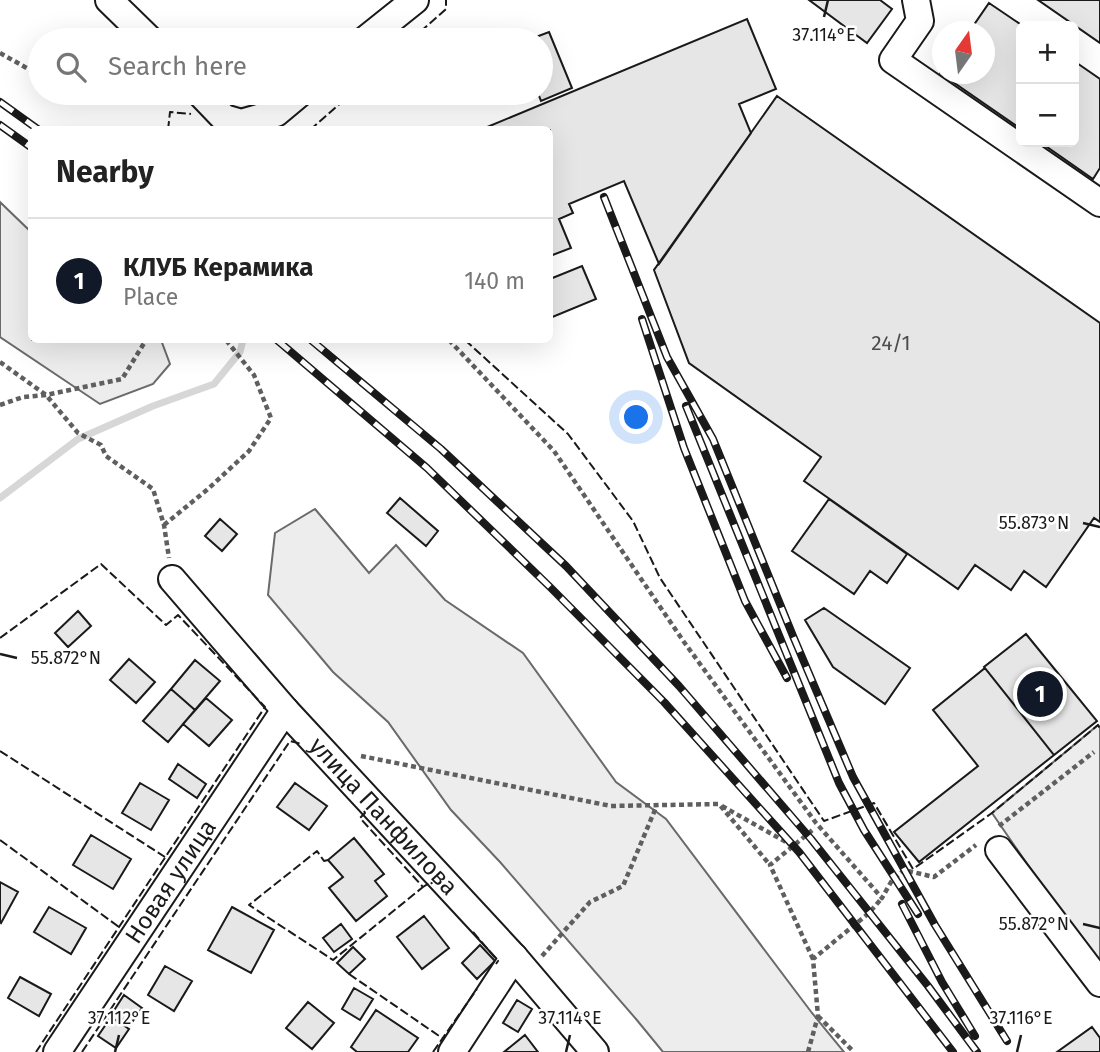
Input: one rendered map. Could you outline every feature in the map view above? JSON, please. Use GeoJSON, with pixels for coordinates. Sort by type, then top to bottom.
{"type":"FeatureCollection","features":[{"type":"Feature","properties":{"kind":"street"},"geometry":{"type":"LineString","coordinates":[[109,0],[138,28]]}},
{"type":"Feature","properties":{"kind":"street"},"geometry":{"type":"LineString","coordinates":[[380,28],[415,0]]}},
{"type":"Feature","properties":{"kind":"street"},"geometry":{"type":"LineString","coordinates":[[916,0],[920,21],[893,60],[1100,203]]}},
{"type":"Feature","properties":{"kind":"street"},"geometry":{"type":"LineString","coordinates":[[212,105],[224,118],[241,123],[276,113],[286,105]]}},
{"type":"Feature","properties":{"kind":"street","name":"улица Панфилова"},"geometry":{"type":"LineString","coordinates":[[173,579],[285,710],[521,965],[595,1052]]}},
{"type":"Feature","properties":{"kind":"street","name":"Новая улица"},"geometry":{"type":"LineString","coordinates":[[57,1052],[285,710]]}},
{"type":"Feature","properties":{"kind":"street"},"geometry":{"type":"LineString","coordinates":[[991,840],[1100,983]]}},
{"type":"Feature","properties":{"kind":"street"},"geometry":{"type":"LineString","coordinates":[[452,1052],[521,965]]}},
{"type":"Feature","properties":{"kind":"path"},"geometry":{"type":"LineString","coordinates":[[0,53],[28,69]]}},
{"type":"Feature","properties":{"kind":"path"},"geometry":{"type":"LineString","coordinates":[[0,405],[23,397],[46,395],[122,379],[144,343]]}},
{"type":"Feature","properties":{"kind":"path"},"geometry":{"type":"LineString","coordinates":[[164,525],[249,451],[271,418],[254,375],[229,343]]}},
{"type":"Feature","properties":{"kind":"path"},"geometry":{"type":"LineString","coordinates":[[452,343],[554,451],[684,642],[801,802],[882,898]]}},
{"type":"Feature","properties":{"kind":"path"},"geometry":{"type":"LineString","coordinates":[[0,362],[46,395],[78,433],[101,445],[106,456],[153,489],[164,525],[173,579]]}},
{"type":"Feature","properties":{"kind":"path"},"geometry":{"type":"LineString","coordinates":[[813,959],[870,913],[891,882],[904,870],[934,877],[991,840],[1094,752]]}},
{"type":"Feature","properties":{"kind":"path"},"geometry":{"type":"LineString","coordinates":[[359,756],[611,806],[719,804],[793,846]]}},
{"type":"Feature","properties":{"kind":"path"},"geometry":{"type":"LineString","coordinates":[[719,804],[771,865],[813,959],[818,1016],[807,1052]]}},
{"type":"Feature","properties":{"kind":"path"},"geometry":{"type":"LineString","coordinates":[[521,965],[590,902],[623,886],[657,805]]}},
{"type":"Feature","properties":{"kind":"path"},"geometry":{"type":"LineString","coordinates":[[771,865],[815,828]]}},
{"type":"Feature","properties":{"kind":"path"},"geometry":{"type":"LineString","coordinates":[[818,1016],[854,1052]]}},
{"type":"Feature","properties":{"kind":"shaded area"},"geometry":{"type":"Polygon","coordinates":[[[0,202],[28,229],[28,343],[162,343],[170,364],[153,384],[100,404],[0,337],[0,202]]]}},
{"type":"Feature","properties":{"kind":"shaded area"},"geometry":{"type":"Polygon","coordinates":[[[315,509],[369,573],[396,545],[445,600],[523,653],[616,782],[666,819],[844,1052],[663,1052],[500,862],[451,810],[388,722],[333,672],[268,595],[275,533],[315,509]]]}},
{"type":"Feature","properties":{"kind":"shaded area"},"geometry":{"type":"Polygon","coordinates":[[[1098,725],[1100,728],[1100,970],[992,813],[1098,725]]]}},
{"type":"Feature","properties":{"kind":"building"},"geometry":{"type":"Polygon","coordinates":[[[809,0],[880,0],[892,9],[867,43],[809,0]]]}},
{"type":"Feature","properties":{"kind":"building"},"geometry":{"type":"Polygon","coordinates":[[[1038,0],[1100,0],[1100,43],[1079,28],[1079,21],[1068,21],[1038,0]]]}},
{"type":"Feature","properties":{"kind":"building"},"geometry":{"type":"Polygon","coordinates":[[[989,3],[1016,21],[1016,126],[956,84],[995,84],[995,21],[977,21],[989,3]]]}},
{"type":"Feature","properties":{"kind":"building"},"geometry":{"type":"Polygon","coordinates":[[[747,19],[776,89],[739,104],[751,133],[659,264],[624,181],[569,204],[573,213],[559,219],[571,248],[553,255],[553,126],[490,126],[540,105],[553,105],[553,100],[747,19]]]}},
{"type":"Feature","properties":{"kind":"building"},"geometry":{"type":"Polygon","coordinates":[[[553,42],[572,88],[553,96],[553,42]]]}},
{"type":"Feature","properties":{"kind":"building"},"geometry":{"type":"Polygon","coordinates":[[[1079,64],[1100,79],[1100,168],[1093,179],[1047,147],[1079,147],[1079,64]]]}},
{"type":"Feature","properties":{"kind":"building"},"geometry":{"type":"Polygon","coordinates":[[[777,96],[1100,323],[1100,522],[1094,518],[1046,587],[1024,571],[1011,590],[975,565],[958,589],[804,481],[821,457],[689,363],[654,270],[777,96]]]}},
{"type":"Feature","properties":{"kind":"building"},"geometry":{"type":"Polygon","coordinates":[[[582,266],[596,299],[553,317],[553,278],[582,266]]]}},
{"type":"Feature","properties":{"kind":"building"},"geometry":{"type":"Polygon","coordinates":[[[400,498],[438,531],[426,546],[387,513],[400,498]]]}},
{"type":"Feature","properties":{"kind":"building"},"geometry":{"type":"Polygon","coordinates":[[[829,499],[907,554],[887,583],[870,571],[854,594],[792,551],[829,499]]]}},
{"type":"Feature","properties":{"kind":"building"},"geometry":{"type":"Polygon","coordinates":[[[220,519],[237,534],[222,551],[205,536],[220,519]]]}},
{"type":"Feature","properties":{"kind":"building"},"geometry":{"type":"Polygon","coordinates":[[[824,608],[910,668],[885,704],[833,667],[805,620],[824,608]]]}},
{"type":"Feature","properties":{"kind":"building"},"geometry":{"type":"Polygon","coordinates":[[[78,611],[91,626],[68,647],[55,633],[78,611]]]}},
{"type":"Feature","properties":{"kind":"building"},"geometry":{"type":"Polygon","coordinates":[[[1026,634],[1097,721],[1054,755],[984,667],[1026,634]]]}},
{"type":"Feature","properties":{"kind":"building"},"geometry":{"type":"Polygon","coordinates":[[[129,659],[155,682],[136,703],[110,680],[129,659]]]}},
{"type":"Feature","properties":{"kind":"building"},"geometry":{"type":"Polygon","coordinates":[[[195,660],[220,681],[195,710],[171,689],[195,660]]]}},
{"type":"Feature","properties":{"kind":"building"},"geometry":{"type":"Polygon","coordinates":[[[985,668],[1054,755],[919,862],[894,832],[978,766],[933,710],[985,668]]]}},
{"type":"Feature","properties":{"kind":"building"},"geometry":{"type":"Polygon","coordinates":[[[171,689],[195,710],[168,742],[143,721],[171,689]]]}},
{"type":"Feature","properties":{"kind":"building"},"geometry":{"type":"Polygon","coordinates":[[[206,698],[232,720],[209,746],[183,724],[206,698]]]}},
{"type":"Feature","properties":{"kind":"building"},"geometry":{"type":"Polygon","coordinates":[[[178,764],[206,784],[197,798],[169,779],[178,764]]]}},
{"type":"Feature","properties":{"kind":"building"},"geometry":{"type":"Polygon","coordinates":[[[140,783],[169,800],[151,830],[122,813],[140,783]]]}},
{"type":"Feature","properties":{"kind":"building"},"geometry":{"type":"Polygon","coordinates":[[[295,783],[327,806],[309,830],[277,807],[295,783]]]}},
{"type":"Feature","properties":{"kind":"building"},"geometry":{"type":"Polygon","coordinates":[[[91,835],[131,859],[113,889],[73,865],[91,835]]]}},
{"type":"Feature","properties":{"kind":"building"},"geometry":{"type":"Polygon","coordinates":[[[354,838],[384,874],[375,881],[387,896],[356,921],[329,888],[343,877],[328,860],[354,838]]]}},
{"type":"Feature","properties":{"kind":"building"},"geometry":{"type":"Polygon","coordinates":[[[0,882],[18,892],[1,923],[0,922],[0,882]]]}},
{"type":"Feature","properties":{"kind":"building"},"geometry":{"type":"Polygon","coordinates":[[[49,907],[86,928],[71,954],[34,932],[49,907]]]}},
{"type":"Feature","properties":{"kind":"building"},"geometry":{"type":"Polygon","coordinates":[[[232,907],[274,930],[251,973],[208,950],[232,907]]]}},
{"type":"Feature","properties":{"kind":"building"},"geometry":{"type":"Polygon","coordinates":[[[424,916],[449,948],[422,969],[397,937],[424,916]]]}},
{"type":"Feature","properties":{"kind":"building"},"geometry":{"type":"Polygon","coordinates":[[[341,924],[352,939],[334,952],[323,938],[341,924]]]}},
{"type":"Feature","properties":{"kind":"building"},"geometry":{"type":"Polygon","coordinates":[[[480,945],[495,961],[477,979],[462,963],[480,945]]]}},
{"type":"Feature","properties":{"kind":"building"},"geometry":{"type":"Polygon","coordinates":[[[353,947],[365,959],[349,974],[337,963],[353,947]]]}},
{"type":"Feature","properties":{"kind":"building"},"geometry":{"type":"Polygon","coordinates":[[[165,966],[192,981],[174,1011],[148,995],[165,966]]]}},
{"type":"Feature","properties":{"kind":"building"},"geometry":{"type":"Polygon","coordinates":[[[20,977],[51,994],[39,1016],[8,998],[20,977]]]}},
{"type":"Feature","properties":{"kind":"building"},"geometry":{"type":"Polygon","coordinates":[[[354,988],[373,999],[360,1020],[342,1009],[354,988]]]}},
{"type":"Feature","properties":{"kind":"building"},"geometry":{"type":"Polygon","coordinates":[[[124,995],[142,1008],[130,1025],[113,1012],[124,995]]]}},
{"type":"Feature","properties":{"kind":"building"},"geometry":{"type":"Polygon","coordinates":[[[517,1000],[532,1009],[518,1032],[503,1023],[517,1000]]]}},
{"type":"Feature","properties":{"kind":"building"},"geometry":{"type":"Polygon","coordinates":[[[308,1002],[334,1023],[312,1049],[286,1028],[308,1002]]]}},
{"type":"Feature","properties":{"kind":"building"},"geometry":{"type":"Polygon","coordinates":[[[376,1010],[418,1038],[408,1052],[357,1052],[351,1047],[376,1010]]]}},
{"type":"Feature","properties":{"kind":"building"},"geometry":{"type":"Polygon","coordinates":[[[111,1017],[129,1029],[116,1048],[98,1036],[111,1017]]]}},
{"type":"Feature","properties":{"kind":"building"},"geometry":{"type":"Polygon","coordinates":[[[1092,1027],[1100,1038],[1100,1052],[1057,1052],[1092,1027]]]}},
{"type":"Feature","properties":{"kind":"building"},"geometry":{"type":"Polygon","coordinates":[[[525,1035],[538,1052],[504,1052],[525,1035]]]}},
{"type":"Feature","properties":{"kind":"waterway"},"geometry":{"type":"LineString","coordinates":[[0,498],[78,439],[153,406],[214,384],[240,352],[242,343]]}},
{"type":"Feature","properties":{"kind":"railway"},"geometry":{"type":"LineString","coordinates":[[0,102],[33,126]]}},
{"type":"Feature","properties":{"kind":"railway"},"geometry":{"type":"LineString","coordinates":[[0,125],[28,145]]}},
{"type":"Feature","properties":{"kind":"railway"},"geometry":{"type":"LineString","coordinates":[[604,197],[667,357],[713,439],[853,777],[935,925],[1007,1041]]}},
{"type":"Feature","properties":{"kind":"railway"},"geometry":{"type":"LineString","coordinates":[[642,319],[684,448],[745,601],[787,678]]}},
{"type":"Feature","properties":{"kind":"railway"},"geometry":{"type":"LineString","coordinates":[[281,343],[427,468],[664,702],[799,852],[953,1052]]}},
{"type":"Feature","properties":{"kind":"railway"},"geometry":{"type":"LineString","coordinates":[[315,343],[441,449],[566,566],[679,686],[811,839],[977,1052]]}},
{"type":"Feature","properties":{"kind":"railway"},"geometry":{"type":"LineString","coordinates":[[686,406],[839,783],[864,830],[918,914]]}},
{"type":"Feature","properties":{"kind":"railway"},"geometry":{"type":"LineString","coordinates":[[902,904],[942,982],[975,1036]]}},
{"type":"Feature","properties":{"kind":"fence"},"geometry":{"type":"LineString","coordinates":[[425,28],[446,9],[446,0]]}},
{"type":"Feature","properties":{"kind":"fence"},"geometry":{"type":"LineString","coordinates":[[315,126],[338,105]]}},
{"type":"Feature","properties":{"kind":"fence"},"geometry":{"type":"LineString","coordinates":[[168,126],[170,112],[191,114]]}},
{"type":"Feature","properties":{"kind":"fence"},"geometry":{"type":"LineString","coordinates":[[468,343],[568,434],[633,521],[660,578],[824,821],[874,803],[913,869],[992,813],[1098,725],[1100,728]]}},
{"type":"Feature","properties":{"kind":"fence"},"geometry":{"type":"LineString","coordinates":[[0,638],[101,564],[166,625],[178,615],[265,707],[36,1052]]}},
{"type":"Feature","properties":{"kind":"fence"},"geometry":{"type":"LineString","coordinates":[[82,1052],[290,741],[302,744]]}},
{"type":"Feature","properties":{"kind":"fence"},"geometry":{"type":"LineString","coordinates":[[0,751],[165,857]]}},
{"type":"Feature","properties":{"kind":"fence"},"geometry":{"type":"LineString","coordinates":[[364,811],[360,818],[423,887],[431,882],[432,884]]}},
{"type":"Feature","properties":{"kind":"fence"},"geometry":{"type":"LineString","coordinates":[[0,840],[119,927]]}},
{"type":"Feature","properties":{"kind":"fence"},"geometry":{"type":"LineString","coordinates":[[328,860],[324,861],[317,851],[249,905],[333,960],[423,887]]}},
{"type":"Feature","properties":{"kind":"fence"},"geometry":{"type":"LineString","coordinates":[[473,932],[498,961],[496,964]]}},
{"type":"Feature","properties":{"kind":"fence"},"geometry":{"type":"LineString","coordinates":[[349,974],[442,1038]]}},
{"type":"Feature","properties":{"kind":"fence"},"geometry":{"type":"LineString","coordinates":[[433,1052],[477,989]]}},
{"type":"Feature","properties":{"kind":"place","name":"КЛУБ Керамика"},"geometry":{"type":"Point","coordinates":[1040,694]}}]}
